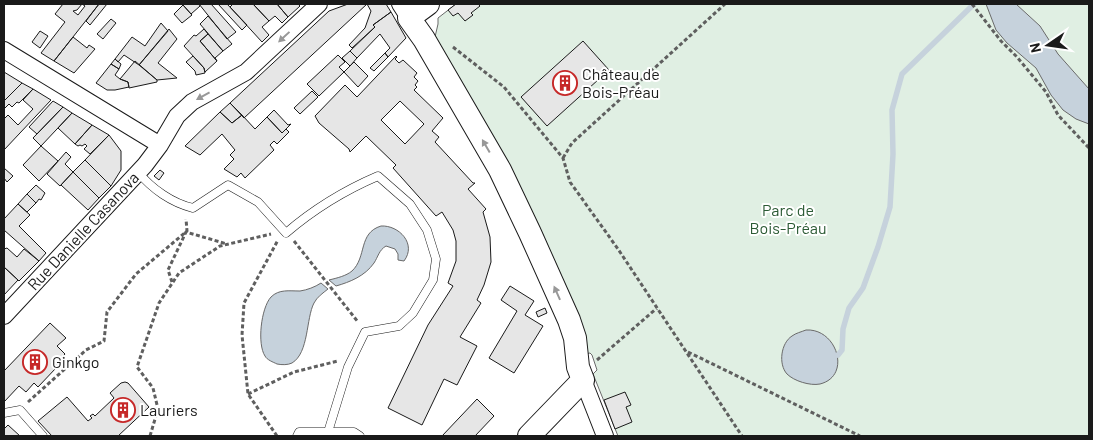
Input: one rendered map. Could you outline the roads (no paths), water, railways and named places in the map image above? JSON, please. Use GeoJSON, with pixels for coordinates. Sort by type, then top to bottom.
{"type":"FeatureCollection","features":[{"type":"Feature","properties":{"kind":"main road"},"geometry":{"type":"LineString","coordinates":[[428,4],[404,11],[424,39],[500,170],[569,320],[575,338],[578,366],[582,380],[529,436]]}},
{"type":"Feature","properties":{"kind":"street","name":"Rue Danielle Casanova"},"geometry":{"type":"LineString","coordinates":[[4,316],[138,172],[160,145],[177,116],[192,102],[246,72],[319,4]]}},
{"type":"Feature","properties":{"kind":"street"},"geometry":{"type":"LineString","coordinates":[[4,50],[160,145]]}},
{"type":"Feature","properties":{"kind":"street"},"geometry":{"type":"LineString","coordinates":[[582,380],[605,436]]}},
{"type":"Feature","properties":{"kind":"lane"},"geometry":{"type":"LineString","coordinates":[[138,172],[147,183],[177,204],[193,208],[228,185],[258,202],[284,233],[308,214],[347,190],[378,176],[410,204],[427,230],[436,259],[433,280],[413,313],[399,326],[365,332],[352,358],[328,432]]}},
{"type":"Feature","properties":{"kind":"lane"},"geometry":{"type":"LineString","coordinates":[[4,413],[20,410],[43,436]]}},
{"type":"Feature","properties":{"kind":"lane"},"geometry":{"type":"LineString","coordinates":[[297,436],[299,432],[354,432],[360,436]]}},
{"type":"Feature","properties":{"kind":"waterway"},"geometry":{"type":"LineString","coordinates":[[838,355],[842,350],[843,329],[849,308],[863,288],[890,207],[893,154],[892,110],[902,74],[974,4]]}},
{"type":"Feature","properties":{"kind":"place","name":"Château de Bois-Préau"},"geometry":{"type":"Point","coordinates":[565,83]}},
{"type":"Feature","properties":{"kind":"place","name":"Ginkgo"},"geometry":{"type":"Point","coordinates":[35,362]}},
{"type":"Feature","properties":{"kind":"place","name":"Lauriers"},"geometry":{"type":"Point","coordinates":[123,410]}},
{"type":"Feature","properties":{"kind":"park label","name":"Parc de Bois-Préau"},"geometry":{"type":"Point","coordinates":[788,219]}}]}
